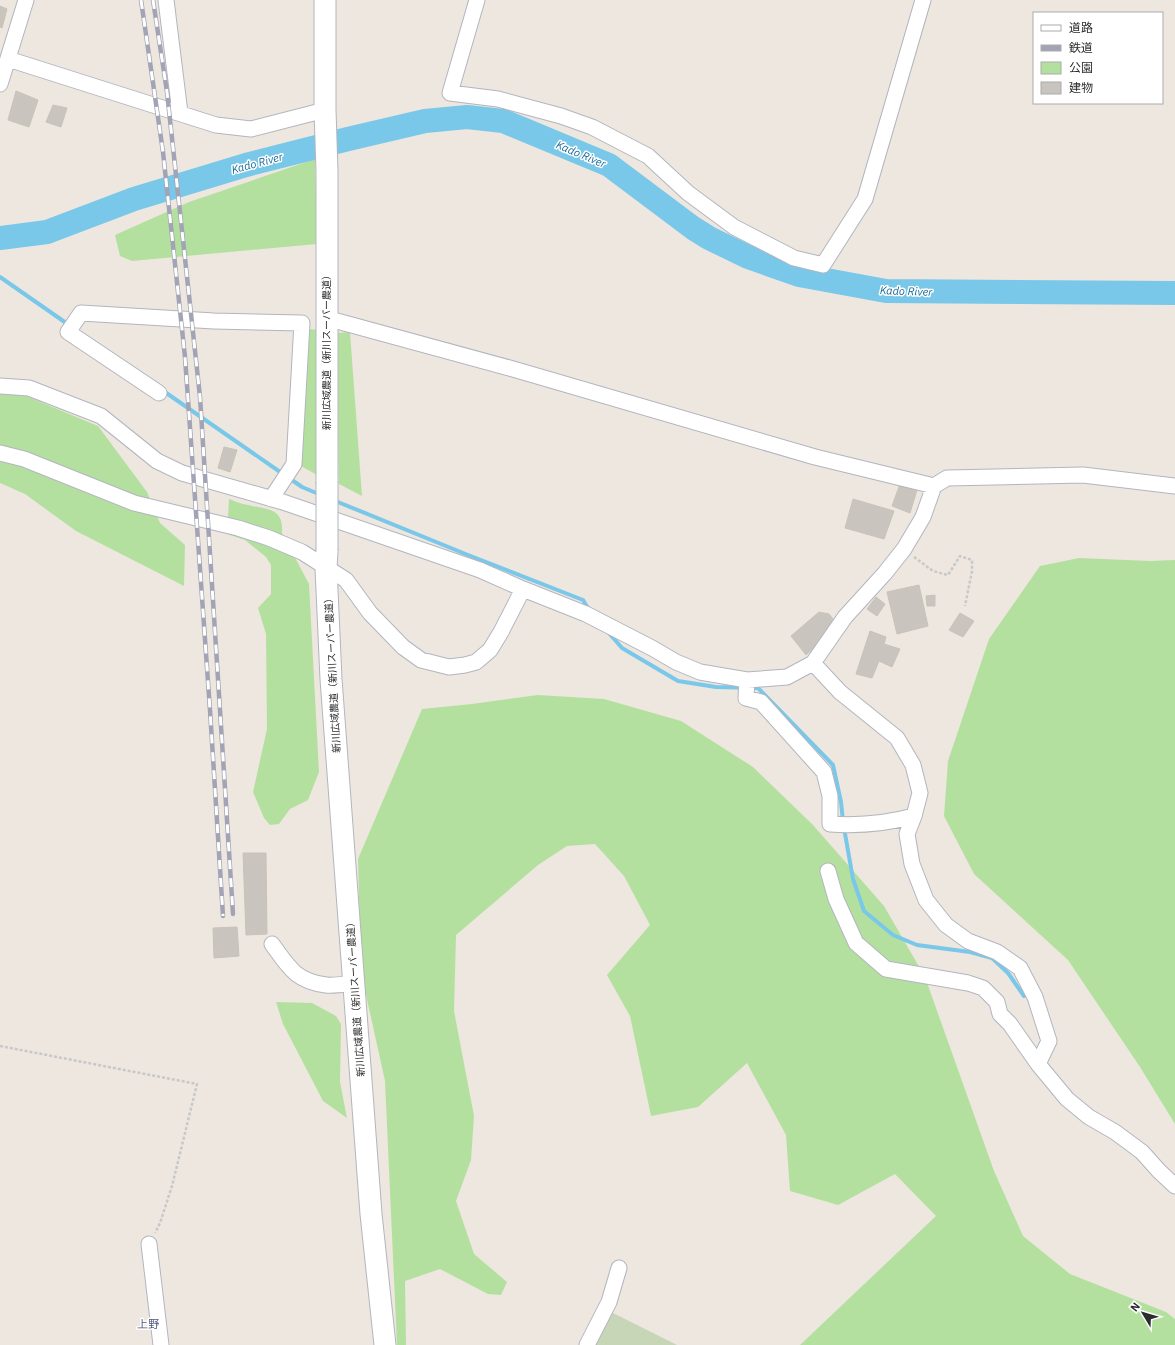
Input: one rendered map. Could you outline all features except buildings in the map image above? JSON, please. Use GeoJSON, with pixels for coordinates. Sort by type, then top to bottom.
{"type":"FeatureCollection","features":[{"type":"Feature","properties":{"kind":"street"},"geometry":{"type":"LineString","coordinates":[[0,84],[8,59],[7,40],[26,0]]}},
{"type":"Feature","properties":{"kind":"street"},"geometry":{"type":"LineString","coordinates":[[166,0],[180,113]]}},
{"type":"Feature","properties":{"kind":"street","name":"新川広域農道（新川スーパー農道）"},"geometry":{"type":"LineString","coordinates":[[325,0],[327,171],[327,560],[331,679],[371,1214],[385,1345]]}},
{"type":"Feature","properties":{"kind":"street"},"geometry":{"type":"LineString","coordinates":[[477,0],[450,93],[498,99],[561,116],[592,127],[648,156],[688,193],[734,227],[794,258],[823,265],[865,199],[923,0]]}},
{"type":"Feature","properties":{"kind":"street"},"geometry":{"type":"LineString","coordinates":[[8,59],[216,124],[251,129],[326,115]]}},
{"type":"Feature","properties":{"kind":"street"},"geometry":{"type":"LineString","coordinates":[[159,394],[68,332],[81,313],[214,321],[302,323],[294,464],[271,499]]}},
{"type":"Feature","properties":{"kind":"street"},"geometry":{"type":"LineString","coordinates":[[326,318],[514,369],[815,457],[934,486]]}},
{"type":"Feature","properties":{"kind":"street"},"geometry":{"type":"LineString","coordinates":[[0,386],[29,388],[101,416],[158,461],[182,473],[271,499],[480,570],[586,614],[676,662],[700,672],[747,680],[787,677],[812,663],[845,617],[885,573],[904,549],[923,517],[934,486],[947,478],[1083,475],[1175,486]]}},
{"type":"Feature","properties":{"kind":"street"},"geometry":{"type":"LineString","coordinates":[[0,453],[24,459],[134,502],[238,528],[327,560],[346,580],[370,613],[403,647],[421,660],[449,667],[476,662],[490,650],[523,589]]}},
{"type":"Feature","properties":{"kind":"street"},"geometry":{"type":"LineString","coordinates":[[812,663],[840,692],[897,738],[913,765],[920,793],[914,816],[907,834],[912,864],[926,900],[946,925],[968,941],[997,952],[1020,968],[1035,997],[1049,1041],[1038,1064]]}},
{"type":"Feature","properties":{"kind":"street"},"geometry":{"type":"LineString","coordinates":[[747,680],[746,698],[761,702],[824,772],[830,796],[830,824],[853,825],[895,822],[914,816]]}},
{"type":"Feature","properties":{"kind":"street"},"geometry":{"type":"LineString","coordinates":[[828,871],[836,899],[856,943],[886,969],[968,983],[982,988],[997,1002],[1000,1014],[1010,1024],[1038,1064],[1067,1099],[1089,1117],[1115,1132],[1142,1152],[1175,1186]]}},
{"type":"Feature","properties":{"kind":"street"},"geometry":{"type":"LineString","coordinates":[[272,944],[290,968],[304,980],[327,985],[354,983]]}},
{"type":"Feature","properties":{"kind":"street"},"geometry":{"type":"LineString","coordinates":[[149,1244],[161,1345]]}},
{"type":"Feature","properties":{"kind":"street"},"geometry":{"type":"LineString","coordinates":[[587,1345],[609,1302],[619,1268]]}},
{"type":"Feature","properties":{"kind":"path"},"geometry":{"type":"LineString","coordinates":[[904,549],[933,571],[948,575],[960,556],[972,560],[972,571],[965,606]]}},
{"type":"Feature","properties":{"kind":"path"},"geometry":{"type":"LineString","coordinates":[[0,1046],[197,1084],[172,1186],[160,1223],[149,1244]]}},
{"type":"Feature","properties":{"kind":"green space"},"geometry":{"type":"Polygon","coordinates":[[[315,159],[317,244],[132,261],[120,256],[115,235],[189,202],[315,159]]]}},
{"type":"Feature","properties":{"kind":"green space"},"geometry":{"type":"Polygon","coordinates":[[[308,329],[320,330],[319,476],[299,465],[308,329]]]}},
{"type":"Feature","properties":{"kind":"green space"},"geometry":{"type":"Polygon","coordinates":[[[350,332],[362,496],[339,484],[337,333],[350,332]]]}},
{"type":"Feature","properties":{"kind":"green space"},"geometry":{"type":"Polygon","coordinates":[[[0,385],[98,426],[147,492],[160,523],[185,545],[184,586],[76,531],[25,494],[0,483],[0,385]]]}},
{"type":"Feature","properties":{"kind":"green space"},"geometry":{"type":"Polygon","coordinates":[[[229,499],[243,504],[268,509],[277,514],[282,525],[282,533],[309,584],[319,772],[308,800],[290,809],[279,824],[270,825],[264,818],[253,792],[267,729],[266,634],[258,608],[271,594],[271,565],[266,557],[245,540],[227,534],[229,499]]]}},
{"type":"Feature","properties":{"kind":"green space"},"geometry":{"type":"Polygon","coordinates":[[[1079,558],[1150,561],[1175,560],[1175,1124],[1140,1067],[1068,960],[974,874],[944,816],[948,761],[989,639],[1040,566],[1079,558]]]}},
{"type":"Feature","properties":{"kind":"green space"},"geometry":{"type":"Polygon","coordinates":[[[538,695],[604,699],[681,721],[753,767],[813,825],[884,906],[925,977],[994,1171],[1023,1236],[1070,1274],[1166,1312],[1175,1319],[1175,1345],[800,1345],[936,1216],[895,1174],[838,1205],[790,1191],[786,1135],[747,1063],[698,1107],[651,1116],[630,1016],[607,975],[650,925],[624,876],[595,844],[567,846],[538,865],[456,935],[454,1011],[474,1116],[471,1160],[456,1201],[474,1254],[507,1282],[501,1295],[488,1294],[440,1269],[405,1281],[406,1345],[397,1345],[385,1081],[361,972],[358,859],[422,709],[538,695]]]}},
{"type":"Feature","properties":{"kind":"green space"},"geometry":{"type":"Polygon","coordinates":[[[276,1002],[312,1003],[336,1016],[341,1024],[340,1082],[347,1118],[323,1101],[283,1024],[276,1002]]]}},
{"type":"Feature","properties":{"kind":"green space"},"geometry":{"type":"Polygon","coordinates":[[[611,1312],[677,1345],[591,1345],[611,1312]]]}},
{"type":"Feature","properties":{"kind":"waterway","name":"Kado River"},"geometry":{"type":"LineString","coordinates":[[0,238],[47,232],[134,199],[246,165],[425,121],[467,117],[503,121],[609,165],[693,228],[709,238],[748,257],[799,275],[886,291],[1175,293]]}},
{"type":"Feature","properties":{"kind":"waterway"},"geometry":{"type":"LineString","coordinates":[[0,277],[69,325]]}},
{"type":"Feature","properties":{"kind":"waterway"},"geometry":{"type":"LineString","coordinates":[[162,390],[283,474]]}},
{"type":"Feature","properties":{"kind":"waterway"},"geometry":{"type":"LineString","coordinates":[[289,478],[302,487],[321,495]]}},
{"type":"Feature","properties":{"kind":"waterway"},"geometry":{"type":"LineString","coordinates":[[333,500],[583,600],[589,610]]}},
{"type":"Feature","properties":{"kind":"waterway"},"geometry":{"type":"LineString","coordinates":[[608,632],[622,648],[678,681],[716,687],[758,688],[833,765],[841,802],[843,821]]}},
{"type":"Feature","properties":{"kind":"waterway"},"geometry":{"type":"LineString","coordinates":[[844,828],[853,879],[864,911],[893,935],[917,945],[970,952],[992,958],[1008,973],[1024,996]]}},
{"type":"Feature","properties":{"kind":"railway"},"geometry":{"type":"LineString","coordinates":[[141,0],[163,152],[185,357],[223,916]]}},
{"type":"Feature","properties":{"kind":"railway"},"geometry":{"type":"LineString","coordinates":[[153,0],[167,92],[200,397],[233,914]]}},
{"type":"Feature","properties":{"kind":"district","name":"上野"},"geometry":{"type":"Point","coordinates":[148,1324]}}]}
